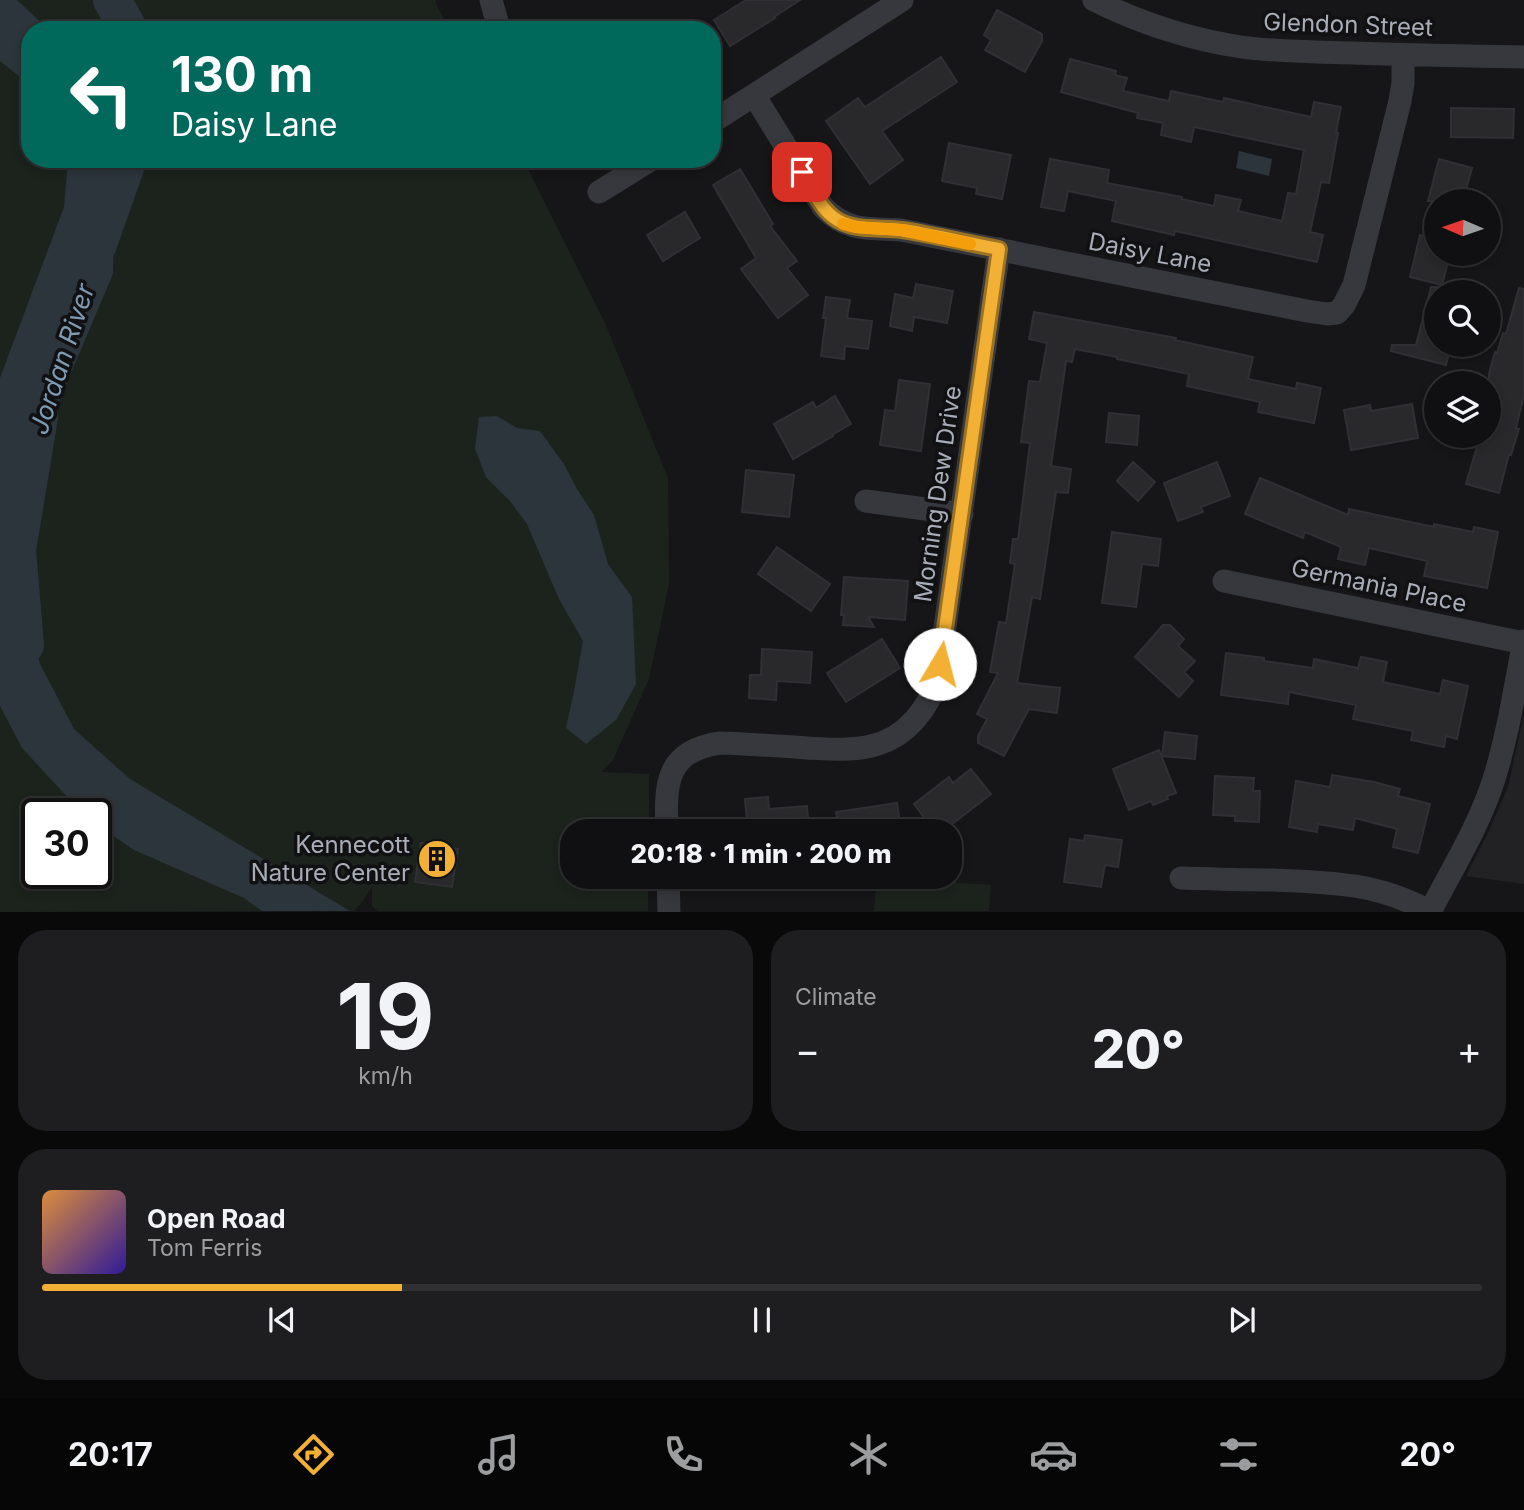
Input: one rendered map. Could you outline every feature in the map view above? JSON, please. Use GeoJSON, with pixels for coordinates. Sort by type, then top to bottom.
{"type":"FeatureCollection","features":[{"type":"Feature","properties":{"kind":"street"},"geometry":{"type":"LineString","coordinates":[[491,0],[497,21]]}},
{"type":"Feature","properties":{"kind":"street"},"geometry":{"type":"LineString","coordinates":[[721,115],[902,0]]}},
{"type":"Feature","properties":{"kind":"street","name":"Glendon Street"},"geometry":{"type":"LineString","coordinates":[[1094,0],[1143,22],[1216,43],[1269,50],[1524,57]]}},
{"type":"Feature","properties":{"kind":"street","name":"Daisy Lane"},"geometry":{"type":"LineString","coordinates":[[754,95],[823,207],[832,217],[844,224],[901,230],[1327,314],[1337,313],[1350,296],[1402,95],[1403,55]]}},
{"type":"Feature","properties":{"kind":"street"},"geometry":{"type":"LineString","coordinates":[[599,192],[638,168]]}},
{"type":"Feature","properties":{"kind":"street","name":"Morning Dew Drive"},"geometry":{"type":"LineString","coordinates":[[666,819],[665,800],[668,781],[686,755],[708,745],[732,743],[859,748],[884,742],[906,729],[930,699],[938,676],[999,249]]}},
{"type":"Feature","properties":{"kind":"street"},"geometry":{"type":"LineString","coordinates":[[866,501],[962,514]]}},
{"type":"Feature","properties":{"kind":"street","name":"Germania Place"},"geometry":{"type":"LineString","coordinates":[[1224,581],[1524,642]]}},
{"type":"Feature","properties":{"kind":"street"},"geometry":{"type":"LineString","coordinates":[[1181,878],[1344,883],[1399,896],[1430,912],[1494,779],[1524,642]]}},
{"type":"Feature","properties":{"kind":"street"},"geometry":{"type":"LineString","coordinates":[[668,889],[669,912]]}},
{"type":"Feature","properties":{"kind":"shaded area"},"geometry":{"type":"Polygon","coordinates":[[[0,0],[436,0],[445,21],[21,21],[21,168],[528,168],[605,323],[668,478],[669,584],[649,679],[613,760],[601,772],[649,774],[649,819],[560,819],[560,889],[648,889],[648,911],[378,911],[372,906],[372,887],[354,911],[0,912],[0,0]]]}},
{"type":"Feature","properties":{"kind":"shaded area"},"geometry":{"type":"Polygon","coordinates":[[[1524,714],[1524,884],[1466,876],[1508,787],[1524,714]]]}},
{"type":"Feature","properties":{"kind":"shaded area"},"geometry":{"type":"Polygon","coordinates":[[[962,883],[991,885],[989,911],[874,911],[876,889],[962,889],[962,883]]]}},
{"type":"Feature","properties":{"kind":"water"},"geometry":{"type":"Polygon","coordinates":[[[0,0],[17,0],[39,21],[21,21],[21,78],[0,61],[0,0]]]}},
{"type":"Feature","properties":{"kind":"water"},"geometry":{"type":"Polygon","coordinates":[[[1239,151],[1272,159],[1269,176],[1236,168],[1239,151]]]}},
{"type":"Feature","properties":{"kind":"water"},"geometry":{"type":"Polygon","coordinates":[[[66,168],[114,168],[113,274],[25,481],[20,588],[40,664],[74,729],[130,779],[350,911],[262,911],[244,898],[134,850],[112,835],[112,798],[68,798],[22,748],[0,706],[0,378],[64,207],[66,168]]]}},
{"type":"Feature","properties":{"kind":"water"},"geometry":{"type":"Polygon","coordinates":[[[497,416],[517,428],[540,431],[564,464],[594,515],[608,564],[632,597],[636,684],[616,720],[586,744],[566,728],[583,641],[559,599],[527,524],[510,501],[486,477],[475,449],[479,417],[497,416]]]}},
{"type":"Feature","properties":{"kind":"building"},"geometry":{"type":"Polygon","coordinates":[[[746,0],[800,0],[730,46],[721,31],[721,21],[714,20],[746,0]]]}},
{"type":"Feature","properties":{"kind":"building"},"geometry":{"type":"Polygon","coordinates":[[[997,10],[1042,34],[1042,41],[1025,72],[985,50],[991,40],[984,35],[997,10]]]}},
{"type":"Feature","properties":{"kind":"building"},"geometry":{"type":"Polygon","coordinates":[[[941,57],[957,82],[882,131],[903,160],[870,184],[826,121],[858,98],[865,107],[941,57]]]}},
{"type":"Feature","properties":{"kind":"building"},"geometry":{"type":"Polygon","coordinates":[[[1070,59],[1116,71],[1115,75],[1127,78],[1123,91],[1169,101],[1171,91],[1223,102],[1224,98],[1311,117],[1314,102],[1341,107],[1329,183],[1321,182],[1310,232],[1323,235],[1317,262],[1175,231],[1174,235],[1112,221],[1116,201],[1068,191],[1064,211],[1041,207],[1050,159],[1109,170],[1107,183],[1182,197],[1181,199],[1214,206],[1216,195],[1241,200],[1238,211],[1282,221],[1288,193],[1296,194],[1304,150],[1194,127],[1191,142],[1161,135],[1163,123],[1137,118],[1138,113],[1061,92],[1070,59]]]}},
{"type":"Feature","properties":{"kind":"building"},"geometry":{"type":"Polygon","coordinates":[[[1451,108],[1514,109],[1513,138],[1451,137],[1451,108]]]}},
{"type":"Feature","properties":{"kind":"building"},"geometry":{"type":"Polygon","coordinates":[[[949,143],[1011,155],[1002,199],[976,194],[977,188],[942,181],[949,143]]]}},
{"type":"Feature","properties":{"kind":"building"},"geometry":{"type":"Polygon","coordinates":[[[1439,159],[1472,168],[1466,189],[1431,189],[1439,159]]]}},
{"type":"Feature","properties":{"kind":"building"},"geometry":{"type":"Polygon","coordinates":[[[740,169],[773,224],[770,226],[797,261],[787,268],[808,295],[778,318],[741,269],[756,258],[713,185],[740,169]]]}},
{"type":"Feature","properties":{"kind":"building"},"geometry":{"type":"Polygon","coordinates":[[[685,212],[700,238],[663,261],[647,235],[685,212]]]}},
{"type":"Feature","properties":{"kind":"building"},"geometry":{"type":"Polygon","coordinates":[[[1420,235],[1424,236],[1424,266],[1447,266],[1443,280],[1424,280],[1410,277],[1420,235]]]}},
{"type":"Feature","properties":{"kind":"building"},"geometry":{"type":"Polygon","coordinates":[[[916,284],[953,291],[947,323],[914,317],[912,331],[890,326],[895,294],[913,298],[916,284]]]}},
{"type":"Feature","properties":{"kind":"building"},"geometry":{"type":"Polygon","coordinates":[[[1519,288],[1524,289],[1524,395],[1516,428],[1519,429],[1499,493],[1466,484],[1476,448],[1501,448],[1501,371],[1490,371],[1494,357],[1501,357],[1501,340],[1503,333],[1506,334],[1519,288]]]}},
{"type":"Feature","properties":{"kind":"building"},"geometry":{"type":"Polygon","coordinates":[[[826,297],[850,300],[847,318],[872,321],[868,349],[845,346],[844,359],[821,356],[826,297]]]}},
{"type":"Feature","properties":{"kind":"building"},"geometry":{"type":"Polygon","coordinates":[[[1034,312],[1176,338],[1175,340],[1253,357],[1248,379],[1296,389],[1297,383],[1321,388],[1314,423],[1258,412],[1260,402],[1187,386],[1189,374],[1075,349],[1072,362],[1066,361],[1051,466],[1071,469],[1068,493],[1056,492],[1040,599],[1032,597],[1017,683],[1060,688],[1057,713],[1029,709],[1004,756],[978,743],[978,736],[987,719],[977,714],[998,673],[990,672],[999,622],[1006,623],[1015,564],[1010,563],[1013,539],[1018,539],[1030,443],[1021,442],[1029,381],[1040,382],[1047,343],[1029,339],[1034,312]]]}},
{"type":"Feature","properties":{"kind":"building"},"geometry":{"type":"Polygon","coordinates":[[[1424,314],[1424,357],[1448,357],[1446,365],[1391,351],[1392,345],[1416,345],[1424,314]]]}},
{"type":"Feature","properties":{"kind":"building"},"geometry":{"type":"Polygon","coordinates":[[[899,380],[930,384],[921,451],[880,445],[885,410],[895,411],[899,380]]]}},
{"type":"Feature","properties":{"kind":"building"},"geometry":{"type":"Polygon","coordinates":[[[835,396],[851,424],[793,459],[774,424],[813,402],[816,408],[835,396]]]}},
{"type":"Feature","properties":{"kind":"building"},"geometry":{"type":"Polygon","coordinates":[[[1412,404],[1418,438],[1351,450],[1344,410],[1370,405],[1371,411],[1412,404]]]}},
{"type":"Feature","properties":{"kind":"building"},"geometry":{"type":"Polygon","coordinates":[[[1109,413],[1139,416],[1137,445],[1106,442],[1109,413]]]}},
{"type":"Feature","properties":{"kind":"building"},"geometry":{"type":"Polygon","coordinates":[[[1133,462],[1155,482],[1138,501],[1117,481],[1133,462]]]}},
{"type":"Feature","properties":{"kind":"building"},"geometry":{"type":"Polygon","coordinates":[[[1217,462],[1230,496],[1201,507],[1203,512],[1178,521],[1164,483],[1217,462]]]}},
{"type":"Feature","properties":{"kind":"building"},"geometry":{"type":"Polygon","coordinates":[[[746,470],[794,475],[789,517],[742,512],[746,470]]]}},
{"type":"Feature","properties":{"kind":"building"},"geometry":{"type":"Polygon","coordinates":[[[1260,478],[1348,515],[1349,509],[1434,527],[1434,524],[1473,532],[1474,527],[1498,532],[1487,588],[1424,576],[1427,561],[1369,548],[1365,565],[1338,559],[1341,547],[1305,532],[1303,538],[1245,514],[1260,478]]]}},
{"type":"Feature","properties":{"kind":"building"},"geometry":{"type":"Polygon","coordinates":[[[1112,532],[1161,539],[1158,566],[1142,564],[1136,607],[1102,603],[1112,532]]]}},
{"type":"Feature","properties":{"kind":"building"},"geometry":{"type":"Polygon","coordinates":[[[777,547],[830,584],[811,611],[758,574],[777,547]]]}},
{"type":"Feature","properties":{"kind":"building"},"geometry":{"type":"Polygon","coordinates":[[[844,577],[908,581],[905,620],[868,617],[874,627],[843,625],[844,615],[841,615],[844,577]]]}},
{"type":"Feature","properties":{"kind":"building"},"geometry":{"type":"Polygon","coordinates":[[[1163,625],[1170,625],[1184,639],[1178,646],[1195,661],[1184,672],[1193,681],[1179,697],[1135,657],[1163,625]]]}},
{"type":"Feature","properties":{"kind":"building"},"geometry":{"type":"Polygon","coordinates":[[[882,639],[900,668],[846,702],[827,673],[882,639]]]}},
{"type":"Feature","properties":{"kind":"building"},"geometry":{"type":"Polygon","coordinates":[[[762,649],[812,652],[810,683],[777,681],[776,700],[749,698],[750,675],[761,675],[762,649]]]}},
{"type":"Feature","properties":{"kind":"building"},"geometry":{"type":"Polygon","coordinates":[[[1226,653],[1313,668],[1314,659],[1358,668],[1361,657],[1387,662],[1383,682],[1440,694],[1443,680],[1468,686],[1457,739],[1446,736],[1444,747],[1411,740],[1413,731],[1353,719],[1356,705],[1289,692],[1288,704],[1221,695],[1226,653]]]}},
{"type":"Feature","properties":{"kind":"building"},"geometry":{"type":"Polygon","coordinates":[[[1165,732],[1197,736],[1195,759],[1162,756],[1165,732]]]}},
{"type":"Feature","properties":{"kind":"building"},"geometry":{"type":"Polygon","coordinates":[[[1159,750],[1176,793],[1153,805],[1151,801],[1129,810],[1113,769],[1159,750]]]}},
{"type":"Feature","properties":{"kind":"building"},"geometry":{"type":"Polygon","coordinates":[[[971,769],[991,794],[959,819],[925,819],[914,804],[949,777],[953,783],[971,769]]]}},
{"type":"Feature","properties":{"kind":"building"},"geometry":{"type":"Polygon","coordinates":[[[1332,775],[1400,789],[1398,796],[1430,804],[1418,853],[1393,847],[1397,829],[1355,818],[1353,830],[1318,824],[1317,832],[1289,827],[1296,781],[1330,787],[1332,775]]]}},
{"type":"Feature","properties":{"kind":"building"},"geometry":{"type":"Polygon","coordinates":[[[1215,776],[1254,778],[1253,791],[1260,791],[1259,822],[1235,821],[1235,816],[1213,815],[1215,776]]]}},
{"type":"Feature","properties":{"kind":"building"},"geometry":{"type":"Polygon","coordinates":[[[768,797],[769,809],[807,806],[808,819],[747,819],[745,799],[768,797]]]}},
{"type":"Feature","properties":{"kind":"building"},"geometry":{"type":"Polygon","coordinates":[[[897,803],[899,819],[837,819],[836,812],[897,803]]]}},
{"type":"Feature","properties":{"kind":"building"},"geometry":{"type":"Polygon","coordinates":[[[1085,835],[1122,840],[1118,867],[1105,865],[1101,887],[1064,882],[1070,839],[1084,841],[1085,835]]]}},
{"type":"Feature","properties":{"kind":"building","name":"Kennecott Nature Center"},"geometry":{"type":"Polygon","coordinates":[[[421,843],[458,849],[452,887],[415,882],[421,843]]]}},
{"type":"Feature","properties":{"kind":"waterway","name":"Jordan River"},"geometry":{"type":"LineString","coordinates":[[112,0],[124,21]]}},
{"type":"Feature","properties":{"kind":"waterway","name":"Jordan River"},"geometry":{"type":"LineString","coordinates":[[97,247],[125,168]]}},
{"type":"Feature","properties":{"kind":"waterway","name":"Jordan River"},"geometry":{"type":"LineString","coordinates":[[25,645],[17,550],[39,417]]}},
{"type":"Feature","properties":{"kind":"slow traffic"},"geometry":{"type":"LineString","coordinates":[[843,224],[901,230],[970,244]]}},
{"type":"Feature","properties":{"kind":"place","name":"Kennecott Nature Center"},"geometry":{"type":"Point","coordinates":[437,859]}},
{"type":"Feature","properties":{"kind":"route"},"geometry":{"type":"LineString","coordinates":[[802,172],[823,207],[832,217],[844,224],[901,230],[999,249],[940,664]]}}]}
